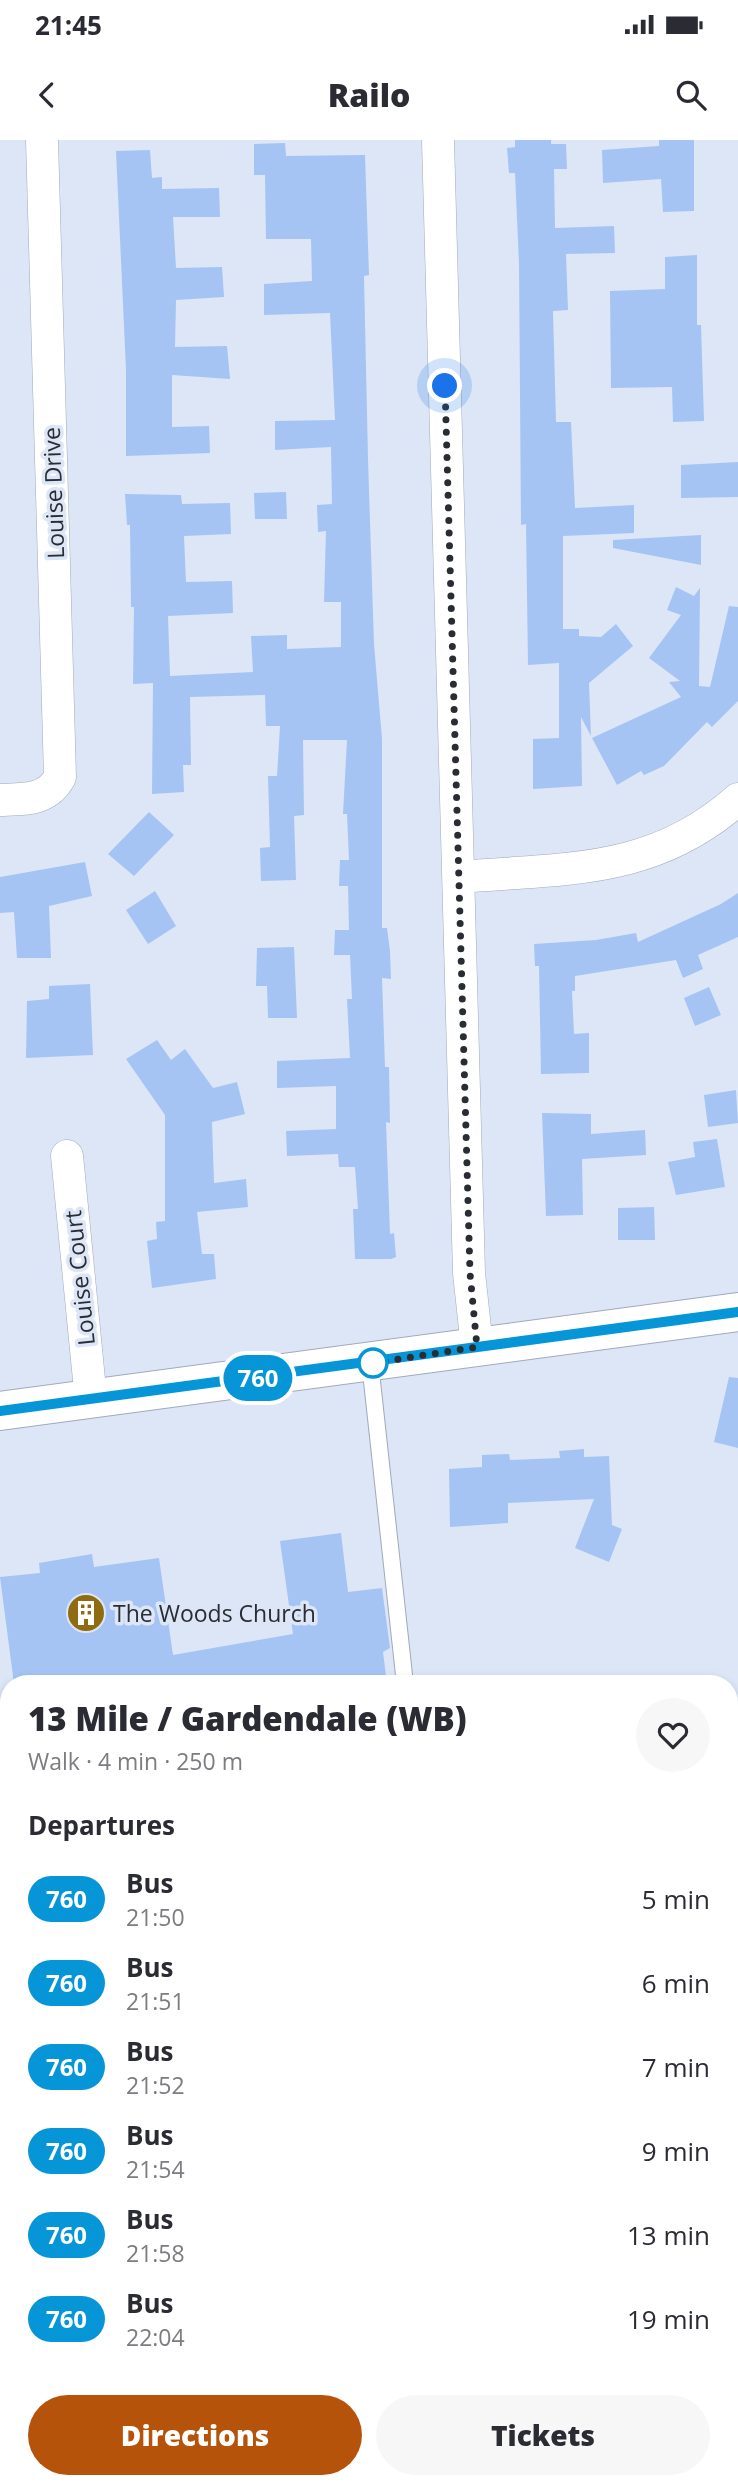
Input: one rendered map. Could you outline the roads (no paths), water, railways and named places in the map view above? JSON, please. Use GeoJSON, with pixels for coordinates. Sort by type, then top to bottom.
{"type":"FeatureCollection","features":[{"type":"Feature","properties":{"kind":"main road"},"geometry":{"type":"LineString","coordinates":[[0,1411],[738,1312]]}},
{"type":"Feature","properties":{"kind":"street","name":"Louise Drive"},"geometry":{"type":"LineString","coordinates":[[0,800],[42,796],[54,789],[60,777],[42,140]]}},
{"type":"Feature","properties":{"kind":"street"},"geometry":{"type":"LineString","coordinates":[[438,140],[470,1273],[477,1347]]}},
{"type":"Feature","properties":{"kind":"street"},"geometry":{"type":"LineString","coordinates":[[459,877],[603,866],[682,838],[720,815],[738,799]]}},
{"type":"Feature","properties":{"kind":"street","name":"Louise Court"},"geometry":{"type":"LineString","coordinates":[[67,1156],[91,1400]]}},
{"type":"Feature","properties":{"kind":"lane"},"geometry":{"type":"LineString","coordinates":[[370,1363],[404,1675]]}},
{"type":"Feature","properties":{"kind":"place","name":"The Woods Church"},"geometry":{"type":"Point","coordinates":[86,1613]}}]}
